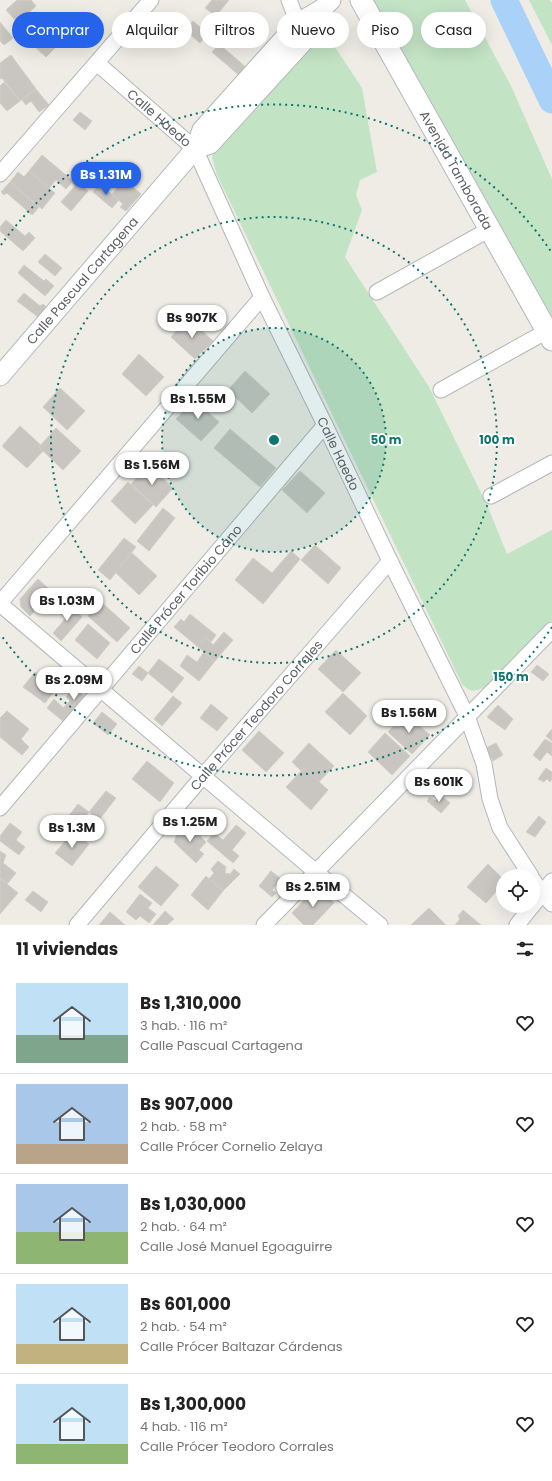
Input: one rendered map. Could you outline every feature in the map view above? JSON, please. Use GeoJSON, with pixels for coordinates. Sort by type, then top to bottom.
{"type":"FeatureCollection","features":[{"type":"Feature","properties":{"kind":"main road","name":"Avenida Tamborada"},"geometry":{"type":"LineString","coordinates":[[361,0],[549,335]]}},
{"type":"Feature","properties":{"kind":"street"},"geometry":{"type":"LineString","coordinates":[[0,174],[150,0]]}},
{"type":"Feature","properties":{"kind":"street"},"geometry":{"type":"LineString","coordinates":[[289,0],[294,12]]}},
{"type":"Feature","properties":{"kind":"street","name":"Calle Pascual Cartagena"},"geometry":{"type":"LineString","coordinates":[[315,12],[326,5]]}},
{"type":"Feature","properties":{"kind":"street","name":"Calle Pascual Cartagena"},"geometry":{"type":"LineString","coordinates":[[195,149],[210,144],[313,32],[326,5]]}},
{"type":"Feature","properties":{"kind":"street","name":"Calle Pascual Cartagena"},"geometry":{"type":"LineString","coordinates":[[0,376],[195,149],[202,130],[277,46]]}},
{"type":"Feature","properties":{"kind":"street","name":"Calle Haedo"},"geometry":{"type":"LineString","coordinates":[[97,63],[195,149],[262,297],[467,716],[484,764],[490,799],[500,828],[526,869]]}},
{"type":"Feature","properties":{"kind":"street"},"geometry":{"type":"LineString","coordinates":[[377,292],[490,229]]}},
{"type":"Feature","properties":{"kind":"street"},"geometry":{"type":"LineString","coordinates":[[262,297],[0,603],[380,925]]}},
{"type":"Feature","properties":{"kind":"street"},"geometry":{"type":"LineString","coordinates":[[441,390],[549,335]]}},
{"type":"Feature","properties":{"kind":"street","name":"Calle Prócer Toribio Cano"},"geometry":{"type":"LineString","coordinates":[[0,808],[325,425]]}},
{"type":"Feature","properties":{"kind":"street"},"geometry":{"type":"LineString","coordinates":[[491,496],[552,463]]}},
{"type":"Feature","properties":{"kind":"street","name":"Calle Prócer Teodoro Corrales"},"geometry":{"type":"LineString","coordinates":[[77,925],[203,776],[390,561]]}},
{"type":"Feature","properties":{"kind":"street"},"geometry":{"type":"LineString","coordinates":[[264,925],[552,630]]}},
{"type":"Feature","properties":{"kind":"street"},"geometry":{"type":"LineString","coordinates":[[540,902],[552,881]]}},
{"type":"Feature","properties":{"kind":"street"},"geometry":{"type":"LineString","coordinates":[[517,925],[529,913]]}},
{"type":"Feature","properties":{"kind":"green space"},"geometry":{"type":"Polygon","coordinates":[[[371,0],[465,0],[471,12],[421,12],[421,48],[486,48],[486,39],[511,86],[552,179],[552,321],[398,48],[413,48],[413,12],[378,12],[371,0]]]}},
{"type":"Feature","properties":{"kind":"green space"},"geometry":{"type":"Polygon","coordinates":[[[529,0],[550,0],[552,3],[552,45],[529,0]]]}},
{"type":"Feature","properties":{"kind":"green space"},"geometry":{"type":"Polygon","coordinates":[[[309,48],[336,48],[362,88],[377,172],[360,180],[356,195],[362,210],[345,257],[429,387],[488,507],[507,554],[552,530],[552,620],[487,686],[474,691],[462,684],[217,175],[212,157],[215,143],[309,48]]]}},
{"type":"Feature","properties":{"kind":"building"},"geometry":{"type":"Polygon","coordinates":[[[17,0],[31,0],[36,6],[29,12],[12,12],[12,17],[6,10],[17,0]]]}},
{"type":"Feature","properties":{"kind":"building"},"geometry":{"type":"Polygon","coordinates":[[[212,0],[229,0],[219,12],[210,12],[205,8],[212,0]]]}},
{"type":"Feature","properties":{"kind":"building"},"geometry":{"type":"Polygon","coordinates":[[[193,21],[200,27],[200,43],[192,36],[193,21]]]}},
{"type":"Feature","properties":{"kind":"building"},"geometry":{"type":"Polygon","coordinates":[[[0,22],[12,39],[4,45],[0,41],[0,22]]]}},
{"type":"Feature","properties":{"kind":"building"},"geometry":{"type":"Polygon","coordinates":[[[36,48],[55,48],[46,57],[36,48]]]}},
{"type":"Feature","properties":{"kind":"building"},"geometry":{"type":"Polygon","coordinates":[[[216,48],[224,48],[248,69],[241,77],[212,52],[216,48]]]}},
{"type":"Feature","properties":{"kind":"building"},"geometry":{"type":"Polygon","coordinates":[[[11,55],[36,89],[20,101],[2,78],[0,79],[0,63],[11,55]]]}},
{"type":"Feature","properties":{"kind":"building"},"geometry":{"type":"Polygon","coordinates":[[[4,82],[20,101],[7,111],[0,103],[0,86],[4,82]]]}},
{"type":"Feature","properties":{"kind":"building"},"geometry":{"type":"Polygon","coordinates":[[[36,89],[49,105],[39,112],[31,101],[26,105],[22,100],[36,89]]]}},
{"type":"Feature","properties":{"kind":"building"},"geometry":{"type":"Polygon","coordinates":[[[80,112],[92,121],[85,130],[73,120],[80,112]]]}},
{"type":"Feature","properties":{"kind":"building"},"geometry":{"type":"Polygon","coordinates":[[[42,155],[73,181],[66,189],[56,180],[49,188],[29,171],[42,155]]]}},
{"type":"Feature","properties":{"kind":"building"},"geometry":{"type":"Polygon","coordinates":[[[29,171],[55,193],[42,209],[10,182],[18,172],[24,177],[29,171]]]}},
{"type":"Feature","properties":{"kind":"building"},"geometry":{"type":"Polygon","coordinates":[[[74,179],[88,191],[71,211],[61,202],[75,186],[71,182],[74,179]]]}},
{"type":"Feature","properties":{"kind":"building"},"geometry":{"type":"Polygon","coordinates":[[[124,179],[141,194],[126,211],[120,207],[123,204],[112,194],[124,179]]]}},
{"type":"Feature","properties":{"kind":"building"},"geometry":{"type":"Polygon","coordinates":[[[10,182],[39,207],[32,215],[7,193],[4,195],[1,192],[10,182]]]}},
{"type":"Feature","properties":{"kind":"building"},"geometry":{"type":"Polygon","coordinates":[[[100,184],[119,200],[112,208],[93,192],[100,184]]]}},
{"type":"Feature","properties":{"kind":"building"},"geometry":{"type":"Polygon","coordinates":[[[6,220],[25,236],[29,232],[35,238],[23,251],[0,231],[0,227],[6,220]]]}},
{"type":"Feature","properties":{"kind":"building"},"geometry":{"type":"Polygon","coordinates":[[[45,254],[62,268],[55,276],[38,262],[45,254]]]}},
{"type":"Feature","properties":{"kind":"building"},"geometry":{"type":"Polygon","coordinates":[[[24,265],[44,281],[46,279],[54,286],[45,296],[18,273],[24,265]]]}},
{"type":"Feature","properties":{"kind":"building"},"geometry":{"type":"Polygon","coordinates":[[[24,293],[40,306],[43,304],[46,307],[38,317],[17,301],[24,293]]]}},
{"type":"Feature","properties":{"kind":"building"},"geometry":{"type":"Polygon","coordinates":[[[188,318],[213,341],[195,359],[171,337],[188,318]]]}},
{"type":"Feature","properties":{"kind":"building"},"geometry":{"type":"Polygon","coordinates":[[[139,354],[164,377],[146,396],[122,374],[139,354]]]}},
{"type":"Feature","properties":{"kind":"building"},"geometry":{"type":"Polygon","coordinates":[[[245,371],[270,394],[252,413],[228,390],[245,371]]]}},
{"type":"Feature","properties":{"kind":"building"},"geometry":{"type":"Polygon","coordinates":[[[60,388],[85,411],[67,430],[43,407],[60,388]]]}},
{"type":"Feature","properties":{"kind":"building"},"geometry":{"type":"Polygon","coordinates":[[[194,400],[219,422],[201,441],[176,419],[194,400]]]}},
{"type":"Feature","properties":{"kind":"building"},"geometry":{"type":"Polygon","coordinates":[[[20,426],[45,449],[27,468],[2,446],[20,426]]]}},
{"type":"Feature","properties":{"kind":"building"},"geometry":{"type":"Polygon","coordinates":[[[56,428],[81,451],[63,470],[39,447],[56,428]]]}},
{"type":"Feature","properties":{"kind":"building"},"geometry":{"type":"Polygon","coordinates":[[[230,429],[276,468],[260,487],[214,448],[230,429]]]}},
{"type":"Feature","properties":{"kind":"building"},"geometry":{"type":"Polygon","coordinates":[[[149,465],[173,488],[156,507],[131,484],[149,465]]]}},
{"type":"Feature","properties":{"kind":"building"},"geometry":{"type":"Polygon","coordinates":[[[300,471],[325,493],[307,513],[282,490],[300,471]]]}},
{"type":"Feature","properties":{"kind":"building"},"geometry":{"type":"Polygon","coordinates":[[[128,482],[153,505],[135,524],[111,501],[128,482]]]}},
{"type":"Feature","properties":{"kind":"building"},"geometry":{"type":"Polygon","coordinates":[[[163,508],[175,518],[149,551],[137,541],[163,508]]]}},
{"type":"Feature","properties":{"kind":"building"},"geometry":{"type":"Polygon","coordinates":[[[124,538],[136,547],[110,580],[98,570],[124,538]]]}},
{"type":"Feature","properties":{"kind":"building"},"geometry":{"type":"Polygon","coordinates":[[[315,545],[341,568],[328,584],[301,560],[315,545]]]}},
{"type":"Feature","properties":{"kind":"building"},"geometry":{"type":"Polygon","coordinates":[[[291,551],[300,559],[263,604],[235,580],[253,558],[272,573],[291,551]]]}},
{"type":"Feature","properties":{"kind":"building"},"geometry":{"type":"Polygon","coordinates":[[[132,553],[157,576],[139,595],[115,572],[132,553]]]}},
{"type":"Feature","properties":{"kind":"building"},"geometry":{"type":"Polygon","coordinates":[[[38,579],[52,592],[48,597],[42,592],[32,603],[37,608],[30,616],[21,607],[20,599],[38,579]]]}},
{"type":"Feature","properties":{"kind":"building"},"geometry":{"type":"Polygon","coordinates":[[[100,601],[130,628],[117,642],[88,616],[100,601]]]}},
{"type":"Feature","properties":{"kind":"building"},"geometry":{"type":"Polygon","coordinates":[[[66,603],[82,617],[61,641],[53,633],[66,618],[58,611],[66,603]]]}},
{"type":"Feature","properties":{"kind":"building"},"geometry":{"type":"Polygon","coordinates":[[[190,614],[216,635],[211,642],[206,637],[197,646],[174,627],[181,619],[184,622],[190,614]]]}},
{"type":"Feature","properties":{"kind":"building"},"geometry":{"type":"Polygon","coordinates":[[[88,624],[110,643],[97,659],[75,640],[88,624]]]}},
{"type":"Feature","properties":{"kind":"building"},"geometry":{"type":"Polygon","coordinates":[[[224,632],[233,640],[215,661],[197,646],[206,637],[213,645],[224,632]]]}},
{"type":"Feature","properties":{"kind":"building"},"geometry":{"type":"Polygon","coordinates":[[[336,650],[361,673],[343,692],[318,669],[336,650]]]}},
{"type":"Feature","properties":{"kind":"building"},"geometry":{"type":"Polygon","coordinates":[[[204,652],[215,661],[199,681],[180,666],[187,655],[197,662],[204,652]]]}},
{"type":"Feature","properties":{"kind":"building"},"geometry":{"type":"Polygon","coordinates":[[[159,659],[184,678],[172,693],[148,673],[159,659]]]}},
{"type":"Feature","properties":{"kind":"building"},"geometry":{"type":"Polygon","coordinates":[[[537,665],[549,674],[543,681],[531,672],[537,665]]]}},
{"type":"Feature","properties":{"kind":"building"},"geometry":{"type":"Polygon","coordinates":[[[139,666],[148,673],[142,681],[132,674],[139,666]]]}},
{"type":"Feature","properties":{"kind":"building"},"geometry":{"type":"Polygon","coordinates":[[[35,672],[57,688],[45,703],[23,687],[35,672]]]}},
{"type":"Feature","properties":{"kind":"building"},"geometry":{"type":"Polygon","coordinates":[[[74,688],[86,698],[71,715],[63,708],[70,701],[66,697],[74,688]]]}},
{"type":"Feature","properties":{"kind":"building"},"geometry":{"type":"Polygon","coordinates":[[[343,693],[367,716],[350,735],[325,712],[343,693]]]}},
{"type":"Feature","properties":{"kind":"building"},"geometry":{"type":"Polygon","coordinates":[[[173,696],[182,703],[162,726],[154,719],[173,696]]]}},
{"type":"Feature","properties":{"kind":"building"},"geometry":{"type":"Polygon","coordinates":[[[54,699],[71,715],[64,722],[47,708],[54,699]]]}},
{"type":"Feature","properties":{"kind":"building"},"geometry":{"type":"Polygon","coordinates":[[[211,704],[228,718],[217,731],[200,718],[211,704]]]}},
{"type":"Feature","properties":{"kind":"building"},"geometry":{"type":"Polygon","coordinates":[[[498,705],[513,719],[505,730],[487,717],[498,705]]]}},
{"type":"Feature","properties":{"kind":"building"},"geometry":{"type":"Polygon","coordinates":[[[7,711],[29,729],[21,739],[29,747],[22,755],[0,737],[0,718],[7,711]]]}},
{"type":"Feature","properties":{"kind":"building"},"geometry":{"type":"Polygon","coordinates":[[[102,712],[117,724],[108,735],[93,723],[102,712]]]}},
{"type":"Feature","properties":{"kind":"building"},"geometry":{"type":"Polygon","coordinates":[[[405,713],[430,735],[412,754],[388,732],[405,713]]]}},
{"type":"Feature","properties":{"kind":"building"},"geometry":{"type":"Polygon","coordinates":[[[552,729],[552,741],[546,736],[552,729]]]}},
{"type":"Feature","properties":{"kind":"building"},"geometry":{"type":"Polygon","coordinates":[[[259,731],[284,753],[266,772],[242,750],[259,731]]]}},
{"type":"Feature","properties":{"kind":"building"},"geometry":{"type":"Polygon","coordinates":[[[385,733],[410,756],[392,775],[368,752],[385,733]]]}},
{"type":"Feature","properties":{"kind":"building"},"geometry":{"type":"Polygon","coordinates":[[[545,739],[552,743],[552,756],[547,752],[540,761],[533,755],[545,739]]]}},
{"type":"Feature","properties":{"kind":"building"},"geometry":{"type":"Polygon","coordinates":[[[309,743],[334,766],[316,785],[292,762],[309,743]]]}},
{"type":"Feature","properties":{"kind":"building"},"geometry":{"type":"Polygon","coordinates":[[[496,743],[503,755],[493,761],[486,748],[496,743]]]}},
{"type":"Feature","properties":{"kind":"building"},"geometry":{"type":"Polygon","coordinates":[[[147,761],[174,783],[160,802],[132,779],[147,761]]]}},
{"type":"Feature","properties":{"kind":"building"},"geometry":{"type":"Polygon","coordinates":[[[304,768],[328,790],[311,810],[286,787],[304,768]]]}},
{"type":"Feature","properties":{"kind":"building"},"geometry":{"type":"Polygon","coordinates":[[[546,768],[552,772],[552,779],[550,782],[547,779],[544,782],[538,779],[546,768]]]}},
{"type":"Feature","properties":{"kind":"building"},"geometry":{"type":"Polygon","coordinates":[[[106,791],[116,798],[99,820],[89,812],[106,791]]]}},
{"type":"Feature","properties":{"kind":"building"},"geometry":{"type":"Polygon","coordinates":[[[441,795],[450,803],[441,813],[427,801],[430,797],[435,801],[441,795]]]}},
{"type":"Feature","properties":{"kind":"building"},"geometry":{"type":"Polygon","coordinates":[[[78,804],[89,812],[73,832],[66,826],[71,820],[68,817],[78,804]]]}},
{"type":"Feature","properties":{"kind":"building"},"geometry":{"type":"Polygon","coordinates":[[[189,813],[207,828],[200,837],[182,822],[189,813]]]}},
{"type":"Feature","properties":{"kind":"building"},"geometry":{"type":"Polygon","coordinates":[[[539,816],[546,822],[535,837],[526,832],[539,816]]]}},
{"type":"Feature","properties":{"kind":"building"},"geometry":{"type":"Polygon","coordinates":[[[10,823],[22,832],[16,840],[25,847],[19,855],[0,841],[0,836],[10,823]]]}},
{"type":"Feature","properties":{"kind":"building"},"geometry":{"type":"Polygon","coordinates":[[[187,824],[206,842],[199,850],[204,854],[196,863],[174,842],[178,832],[187,824]]]}},
{"type":"Feature","properties":{"kind":"building"},"geometry":{"type":"Polygon","coordinates":[[[236,825],[246,833],[232,850],[239,856],[233,863],[207,841],[214,833],[223,840],[236,825]]]}},
{"type":"Feature","properties":{"kind":"building"},"geometry":{"type":"Polygon","coordinates":[[[73,832],[89,844],[72,866],[55,853],[73,832]]]}},
{"type":"Feature","properties":{"kind":"building"},"geometry":{"type":"Polygon","coordinates":[[[0,851],[6,855],[3,863],[16,873],[7,884],[0,878],[0,851]]]}},
{"type":"Feature","properties":{"kind":"building"},"geometry":{"type":"Polygon","coordinates":[[[218,861],[226,867],[225,873],[230,874],[234,869],[240,874],[223,891],[209,879],[214,873],[211,869],[218,861]]]}},
{"type":"Feature","properties":{"kind":"building"},"geometry":{"type":"Polygon","coordinates":[[[488,864],[496,872],[496,892],[486,903],[467,887],[488,864]]]}},
{"type":"Feature","properties":{"kind":"building"},"geometry":{"type":"Polygon","coordinates":[[[156,866],[179,885],[161,906],[138,887],[156,866]]]}},
{"type":"Feature","properties":{"kind":"building"},"geometry":{"type":"Polygon","coordinates":[[[271,871],[281,879],[272,890],[276,893],[272,897],[259,886],[271,871]]]}},
{"type":"Feature","properties":{"kind":"building"},"geometry":{"type":"Polygon","coordinates":[[[206,876],[223,891],[208,910],[191,895],[206,876]]]}},
{"type":"Feature","properties":{"kind":"building"},"geometry":{"type":"Polygon","coordinates":[[[1,879],[18,893],[0,914],[0,880],[1,879]]]}},
{"type":"Feature","properties":{"kind":"building"},"geometry":{"type":"Polygon","coordinates":[[[320,890],[334,903],[313,925],[304,925],[292,913],[309,895],[320,890]]]}},
{"type":"Feature","properties":{"kind":"building"},"geometry":{"type":"Polygon","coordinates":[[[33,891],[48,902],[41,912],[25,900],[33,891]]]}},
{"type":"Feature","properties":{"kind":"building"},"geometry":{"type":"Polygon","coordinates":[[[140,894],[152,903],[148,908],[156,914],[149,923],[140,916],[136,920],[126,912],[140,894]]]}},
{"type":"Feature","properties":{"kind":"building"},"geometry":{"type":"Polygon","coordinates":[[[429,908],[446,925],[411,925],[429,908]]]}},
{"type":"Feature","properties":{"kind":"building"},"geometry":{"type":"Polygon","coordinates":[[[463,910],[481,925],[455,925],[460,919],[458,916],[463,910]]]}},
{"type":"Feature","properties":{"kind":"building"},"geometry":{"type":"Polygon","coordinates":[[[165,911],[174,919],[167,925],[153,925],[165,911]]]}},
{"type":"Feature","properties":{"kind":"building"},"geometry":{"type":"Polygon","coordinates":[[[110,912],[125,925],[99,925],[110,912]]]}},
{"type":"Feature","properties":{"kind":"waterway"},"geometry":{"type":"LineString","coordinates":[[504,0],[552,100]]}}]}
